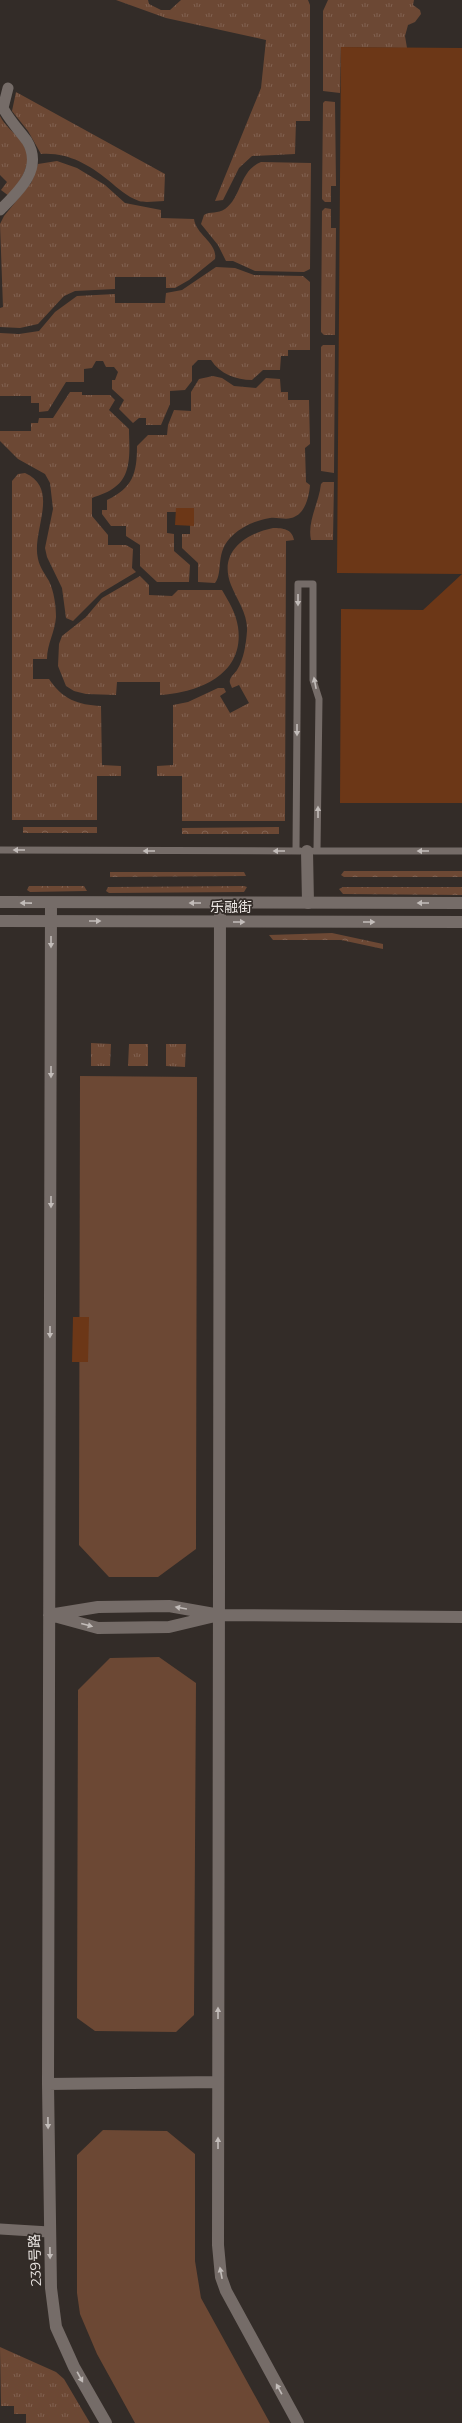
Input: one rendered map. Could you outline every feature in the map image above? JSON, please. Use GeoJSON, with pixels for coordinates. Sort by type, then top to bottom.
{"type":"FeatureCollection","features":[{"type":"Feature","properties":{"kind":"street"},"geometry":{"type":"LineString","coordinates":[[0,210],[26,184],[32,156],[27,142],[10,122],[3,108],[8,88]]}},
{"type":"Feature","properties":{"kind":"street"},"geometry":{"type":"LineString","coordinates":[[307,851],[308,903]]}},
{"type":"Feature","properties":{"kind":"street","name":"乐融街"},"geometry":{"type":"LineString","coordinates":[[0,902],[462,903]]}},
{"type":"Feature","properties":{"kind":"street","name":"239号路"},"geometry":{"type":"LineString","coordinates":[[51,903],[48,2084],[50,2288],[56,2327],[74,2367],[106,2423]]}},
{"type":"Feature","properties":{"kind":"street"},"geometry":{"type":"LineString","coordinates":[[220,903],[218,2244],[221,2277],[233,2306],[298,2423]]}},
{"type":"Feature","properties":{"kind":"street","name":"乐融街"},"geometry":{"type":"LineString","coordinates":[[0,921],[462,922]]}},
{"type":"Feature","properties":{"kind":"street"},"geometry":{"type":"LineString","coordinates":[[49,1615],[98,1607],[169,1606],[220,1615],[462,1617]]}},
{"type":"Feature","properties":{"kind":"street"},"geometry":{"type":"LineString","coordinates":[[49,1615],[98,1628],[169,1627],[220,1615]]}},
{"type":"Feature","properties":{"kind":"street"},"geometry":{"type":"LineString","coordinates":[[48,2084],[218,2082]]}},
{"type":"Feature","properties":{"kind":"street"},"geometry":{"type":"LineString","coordinates":[[0,2229],[49,2232]]}},
{"type":"Feature","properties":{"kind":"lane"},"geometry":{"type":"LineString","coordinates":[[298,584],[313,584],[313,680],[319,699],[307,851],[298,584]]}},
{"type":"Feature","properties":{"kind":"lane"},"geometry":{"type":"LineString","coordinates":[[0,850],[462,851]]}},
{"type":"Feature","properties":{"kind":"green space"},"geometry":{"type":"Polygon","coordinates":[[[116,0],[148,0],[149,4],[161,10],[170,10],[181,0],[308,0],[310,5],[310,121],[296,121],[295,154],[252,156],[239,168],[223,200],[215,201],[261,88],[266,40],[166,18],[116,0]]]}},
{"type":"Feature","properties":{"kind":"green space"},"geometry":{"type":"Polygon","coordinates":[[[328,0],[414,0],[413,5],[420,10],[421,14],[415,22],[408,25],[405,36],[407,48],[341,47],[340,93],[323,91],[323,11],[328,0]]]}},
{"type":"Feature","properties":{"kind":"green space"},"geometry":{"type":"Polygon","coordinates":[[[16,92],[165,174],[164,201],[139,201],[126,195],[93,169],[77,160],[60,155],[41,154],[28,131],[12,111],[16,92]]]}},
{"type":"Feature","properties":{"kind":"green space"},"geometry":{"type":"Polygon","coordinates":[[[325,101],[335,102],[336,186],[331,186],[331,202],[325,202],[322,199],[323,103],[325,101]]]}},
{"type":"Feature","properties":{"kind":"green space"},"geometry":{"type":"Polygon","coordinates":[[[0,116],[4,123],[25,147],[27,155],[27,162],[22,176],[9,196],[1,190],[7,182],[0,175],[0,116]]]}},
{"type":"Feature","properties":{"kind":"green space"},"geometry":{"type":"Polygon","coordinates":[[[57,161],[77,168],[105,185],[125,203],[161,210],[161,218],[194,219],[199,230],[213,248],[215,259],[189,280],[175,288],[166,288],[166,277],[115,277],[115,289],[75,291],[64,296],[38,324],[20,328],[0,327],[0,308],[3,307],[0,224],[4,216],[31,183],[38,164],[57,161]]]}},
{"type":"Feature","properties":{"kind":"green space"},"geometry":{"type":"Polygon","coordinates":[[[261,162],[311,163],[310,269],[304,272],[255,271],[233,261],[226,261],[218,245],[201,224],[204,215],[222,211],[231,204],[248,171],[261,162]]]}},
{"type":"Feature","properties":{"kind":"green space"},"geometry":{"type":"Polygon","coordinates":[[[325,208],[331,209],[331,228],[336,228],[335,335],[324,335],[321,332],[322,211],[325,208]]]}},
{"type":"Feature","properties":{"kind":"green space"},"geometry":{"type":"Polygon","coordinates":[[[216,267],[235,268],[254,275],[303,276],[310,282],[310,350],[288,350],[288,356],[281,356],[280,370],[263,370],[252,380],[240,379],[229,375],[219,369],[211,360],[198,360],[192,366],[192,381],[185,390],[170,391],[170,404],[161,425],[146,425],[146,418],[139,418],[133,423],[119,409],[124,400],[112,389],[112,380],[115,380],[118,372],[114,367],[106,367],[103,361],[96,361],[92,368],[84,369],[84,382],[66,382],[48,411],[39,412],[39,403],[31,403],[31,396],[0,396],[0,333],[19,334],[39,331],[55,312],[77,296],[115,294],[115,303],[165,303],[166,293],[182,290],[216,267]]]}},
{"type":"Feature","properties":{"kind":"green space"},"geometry":{"type":"Polygon","coordinates":[[[323,345],[335,345],[334,473],[321,471],[321,347],[323,345]]]}},
{"type":"Feature","properties":{"kind":"green space"},"geometry":{"type":"Polygon","coordinates":[[[213,376],[222,378],[234,386],[256,388],[266,378],[280,379],[281,392],[288,392],[288,400],[309,400],[310,444],[305,448],[306,482],[310,485],[309,495],[303,509],[296,516],[289,519],[273,518],[260,520],[246,526],[233,535],[223,548],[218,578],[215,583],[198,582],[198,563],[182,548],[182,534],[190,534],[190,512],[167,512],[167,533],[174,534],[174,551],[190,565],[189,582],[157,582],[140,566],[140,545],[126,536],[126,526],[111,526],[102,514],[102,510],[107,510],[107,500],[123,490],[132,479],[136,464],[137,446],[148,435],[167,435],[168,425],[174,410],[191,411],[191,392],[199,379],[213,376]]]}},
{"type":"Feature","properties":{"kind":"green space"},"geometry":{"type":"Polygon","coordinates":[[[70,392],[82,392],[82,395],[110,395],[115,400],[109,410],[129,429],[129,460],[125,475],[121,482],[113,489],[92,498],[92,516],[108,535],[108,545],[126,545],[133,549],[132,568],[136,572],[101,593],[73,621],[66,618],[62,588],[47,557],[45,548],[53,509],[50,483],[45,474],[18,459],[0,441],[0,431],[31,431],[31,423],[38,423],[39,418],[53,418],[70,392]]]}},
{"type":"Feature","properties":{"kind":"green space"},"geometry":{"type":"Polygon","coordinates":[[[25,473],[36,480],[41,489],[43,500],[38,536],[38,559],[41,568],[49,581],[56,612],[47,659],[33,659],[33,679],[49,679],[59,692],[71,700],[101,706],[102,765],[121,766],[121,776],[97,776],[97,820],[12,820],[12,481],[18,474],[25,473]]]}},
{"type":"Feature","properties":{"kind":"green space"},"geometry":{"type":"Polygon","coordinates":[[[323,482],[334,482],[333,540],[311,540],[310,533],[312,519],[321,484],[323,482]]]}},
{"type":"Feature","properties":{"kind":"green space"},"geometry":{"type":"Polygon","coordinates":[[[273,528],[280,528],[289,531],[294,540],[286,541],[285,821],[182,821],[182,776],[157,776],[157,766],[173,765],[173,705],[188,702],[218,688],[224,688],[226,692],[220,696],[230,713],[249,703],[239,685],[232,688],[230,682],[231,677],[237,670],[243,656],[247,625],[244,613],[231,585],[228,573],[228,563],[231,554],[244,540],[273,528]]]}},
{"type":"Feature","properties":{"kind":"green space"},"geometry":{"type":"Polygon","coordinates":[[[140,576],[149,585],[149,595],[172,596],[178,590],[222,590],[234,612],[238,627],[238,644],[234,658],[226,669],[216,678],[203,685],[175,693],[160,695],[160,682],[117,682],[116,695],[86,694],[74,691],[66,686],[58,666],[59,644],[62,636],[86,617],[102,598],[140,576]]]}},
{"type":"Feature","properties":{"kind":"green space"},"geometry":{"type":"Polygon","coordinates":[[[23,827],[97,827],[97,833],[23,833],[23,827]]]}},
{"type":"Feature","properties":{"kind":"green space"},"geometry":{"type":"Polygon","coordinates":[[[279,827],[279,834],[182,834],[182,828],[279,827]]]}},
{"type":"Feature","properties":{"kind":"green space"},"geometry":{"type":"Polygon","coordinates":[[[344,871],[462,871],[462,877],[344,877],[341,875],[344,871]]]}},
{"type":"Feature","properties":{"kind":"green space"},"geometry":{"type":"Polygon","coordinates":[[[110,872],[244,872],[246,876],[110,877],[110,872]]]}},
{"type":"Feature","properties":{"kind":"green space"},"geometry":{"type":"Polygon","coordinates":[[[29,886],[84,886],[87,891],[30,892],[27,890],[29,886]]]}},
{"type":"Feature","properties":{"kind":"green space"},"geometry":{"type":"Polygon","coordinates":[[[108,887],[247,887],[244,892],[109,893],[106,891],[108,887]]]}},
{"type":"Feature","properties":{"kind":"green space"},"geometry":{"type":"Polygon","coordinates":[[[343,887],[462,887],[462,895],[343,894],[339,889],[343,887]]]}},
{"type":"Feature","properties":{"kind":"green space"},"geometry":{"type":"Polygon","coordinates":[[[332,933],[383,944],[383,949],[341,940],[273,940],[269,935],[332,933]]]}},
{"type":"Feature","properties":{"kind":"green space"},"geometry":{"type":"Polygon","coordinates":[[[91,1043],[111,1044],[110,1066],[91,1066],[91,1043]]]}},
{"type":"Feature","properties":{"kind":"green space"},"geometry":{"type":"Polygon","coordinates":[[[129,1044],[148,1044],[148,1066],[128,1066],[129,1044]]]}},
{"type":"Feature","properties":{"kind":"green space"},"geometry":{"type":"Polygon","coordinates":[[[166,1044],[186,1044],[185,1067],[166,1066],[166,1044]]]}},
{"type":"Feature","properties":{"kind":"green space"},"geometry":{"type":"Polygon","coordinates":[[[80,1076],[197,1077],[196,1549],[158,1577],[109,1577],[79,1545],[80,1076]]]}},
{"type":"Feature","properties":{"kind":"green space"},"geometry":{"type":"Polygon","coordinates":[[[159,1657],[196,1683],[194,2015],[176,2032],[95,2031],[77,2018],[78,1690],[110,1658],[159,1657]]]}},
{"type":"Feature","properties":{"kind":"green space"},"geometry":{"type":"Polygon","coordinates":[[[103,2130],[167,2131],[195,2154],[195,2261],[201,2298],[270,2423],[135,2423],[97,2354],[80,2314],[77,2293],[77,2155],[103,2130]]]}},
{"type":"Feature","properties":{"kind":"green space"},"geometry":{"type":"Polygon","coordinates":[[[0,2347],[56,2372],[64,2379],[90,2423],[26,2423],[26,2414],[14,2414],[14,2406],[1,2406],[0,2347]]]}},
{"type":"Feature","properties":{"kind":"building"},"geometry":{"type":"Polygon","coordinates":[[[341,47],[462,48],[462,574],[337,573],[341,47]]]}},
{"type":"Feature","properties":{"kind":"building"},"geometry":{"type":"Polygon","coordinates":[[[176,508],[194,508],[194,526],[175,525],[176,508]]]}},
{"type":"Feature","properties":{"kind":"building"},"geometry":{"type":"Polygon","coordinates":[[[462,574],[462,803],[340,803],[341,609],[423,610],[462,574]]]}},
{"type":"Feature","properties":{"kind":"building"},"geometry":{"type":"Polygon","coordinates":[[[73,1317],[89,1317],[88,1362],[72,1362],[73,1317]]]}}]}
